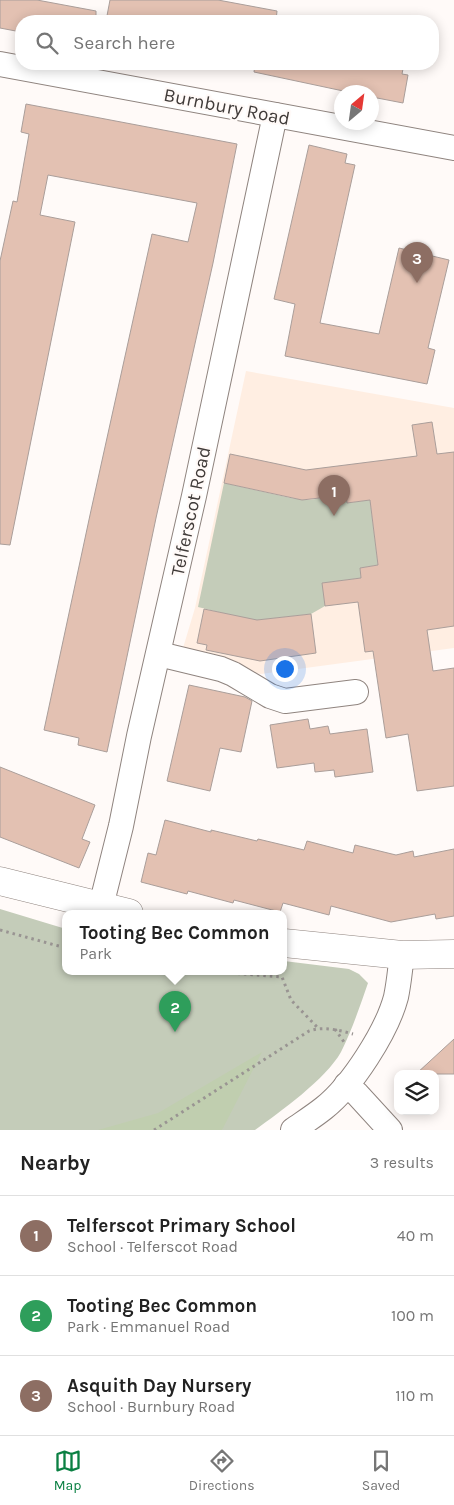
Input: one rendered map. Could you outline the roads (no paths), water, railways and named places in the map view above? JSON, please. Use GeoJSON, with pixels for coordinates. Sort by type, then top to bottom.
{"type":"FeatureCollection","features":[{"type":"Feature","properties":{"kind":"street","name":"Burnbury Road"},"geometry":{"type":"LineString","coordinates":[[1,67],[15,69]]}},
{"type":"Feature","properties":{"kind":"street","name":"Burnbury Road"},"geometry":{"type":"LineString","coordinates":[[18,70],[454,148]]}},
{"type":"Feature","properties":{"kind":"street","name":"Telferscot Road"},"geometry":{"type":"LineString","coordinates":[[101,906],[121,826],[275,115]]}},
{"type":"Feature","properties":{"kind":"street"},"geometry":{"type":"LineString","coordinates":[[158,654],[221,669],[270,696],[284,701],[356,692]]}},
{"type":"Feature","properties":{"kind":"street"},"geometry":{"type":"LineString","coordinates":[[0,881],[117,910]]}},
{"type":"Feature","properties":{"kind":"street"},"geometry":{"type":"LineString","coordinates":[[287,943],[402,955],[454,954]]}},
{"type":"Feature","properties":{"kind":"street"},"geometry":{"type":"LineString","coordinates":[[293,1130],[325,1107],[346,1085],[365,1058],[387,1019],[397,990],[402,955]]}},
{"type":"Feature","properties":{"kind":"street"},"geometry":{"type":"LineString","coordinates":[[346,1085],[357,1094],[390,1130]]}},
{"type":"Feature","properties":{"kind":"place","name":"Asquith Day Nursery"},"geometry":{"type":"Point","coordinates":[417,283]}},
{"type":"Feature","properties":{"kind":"place","name":"Telferscot Primary School"},"geometry":{"type":"Point","coordinates":[334,516]}},
{"type":"Feature","properties":{"kind":"place","name":"Tooting Bec Common"},"geometry":{"type":"Point","coordinates":[175,1032]}}]}
